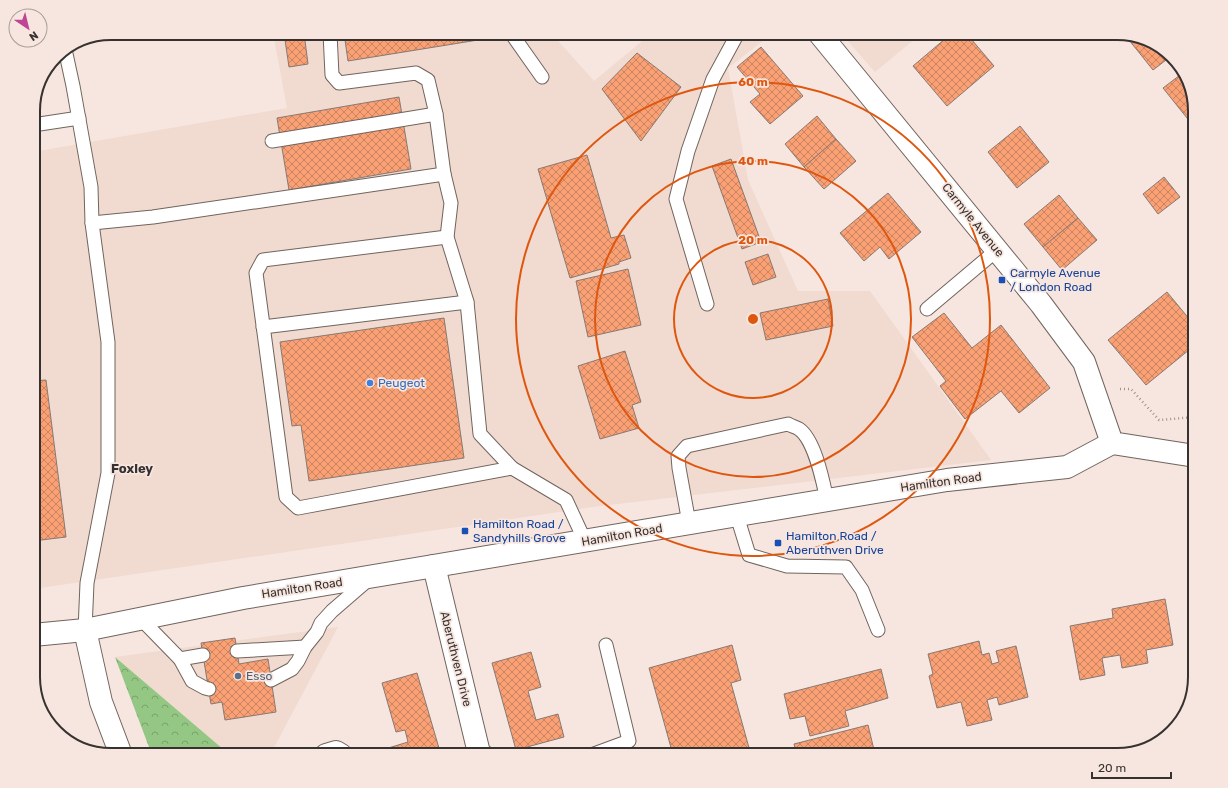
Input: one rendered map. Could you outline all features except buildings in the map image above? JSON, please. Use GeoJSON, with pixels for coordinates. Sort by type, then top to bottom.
{"type":"FeatureCollection","features":[{"type":"Feature","properties":{"kind":"street","name":"Carmyle Avenue"},"geometry":{"type":"LineString","coordinates":[[825,40],[1041,304],[1084,362],[1112,443]]}},
{"type":"Feature","properties":{"kind":"street","name":"Hamilton Road"},"geometry":{"type":"LineString","coordinates":[[40,634],[85,630],[244,598],[947,480],[1067,467],[1112,443]]}},
{"type":"Feature","properties":{"kind":"street"},"geometry":{"type":"LineString","coordinates":[[1112,443],[1188,455]]}},
{"type":"Feature","properties":{"kind":"street","name":"Aberuthven Drive"},"geometry":{"type":"LineString","coordinates":[[434,566],[479,748]]}},
{"type":"Feature","properties":{"kind":"street"},"geometry":{"type":"LineString","coordinates":[[85,630],[101,702],[118,748]]}},
{"type":"Feature","properties":{"kind":"lane"},"geometry":{"type":"LineString","coordinates":[[330,40],[332,75],[339,83],[416,73],[428,80],[436,114],[444,174],[451,203],[447,237],[467,302],[480,434],[512,468],[566,500],[586,541]]}},
{"type":"Feature","properties":{"kind":"lane"},"geometry":{"type":"LineString","coordinates":[[516,40],[542,77]]}},
{"type":"Feature","properties":{"kind":"lane"},"geometry":{"type":"LineString","coordinates":[[707,304],[676,199],[688,151],[713,79],[734,40]]}},
{"type":"Feature","properties":{"kind":"lane"},"geometry":{"type":"LineString","coordinates":[[66,56],[91,187],[92,223],[108,342],[108,473],[87,583],[85,630]]}},
{"type":"Feature","properties":{"kind":"lane"},"geometry":{"type":"LineString","coordinates":[[272,141],[436,114]]}},
{"type":"Feature","properties":{"kind":"lane"},"geometry":{"type":"LineString","coordinates":[[40,124],[79,118]]}},
{"type":"Feature","properties":{"kind":"lane"},"geometry":{"type":"LineString","coordinates":[[92,223],[161,216],[444,174]]}},
{"type":"Feature","properties":{"kind":"lane"},"geometry":{"type":"LineString","coordinates":[[447,237],[264,260],[256,273],[286,497],[298,508],[512,468]]}},
{"type":"Feature","properties":{"kind":"lane"},"geometry":{"type":"LineString","coordinates":[[927,309],[997,250]]}},
{"type":"Feature","properties":{"kind":"lane"},"geometry":{"type":"LineString","coordinates":[[263,327],[467,302]]}},
{"type":"Feature","properties":{"kind":"lane"},"geometry":{"type":"LineString","coordinates":[[689,523],[678,456],[687,446],[788,424],[800,430],[810,442],[821,472],[827,500]]}},
{"type":"Feature","properties":{"kind":"lane"},"geometry":{"type":"LineString","coordinates":[[736,516],[749,555],[787,566],[846,567],[862,590],[878,630]]}},
{"type":"Feature","properties":{"kind":"lane"},"geometry":{"type":"LineString","coordinates":[[271,680],[292,669],[305,647],[317,632],[321,623],[332,611],[372,576]]}},
{"type":"Feature","properties":{"kind":"lane"},"geometry":{"type":"LineString","coordinates":[[140,618],[180,659],[192,680],[209,689]]}},
{"type":"Feature","properties":{"kind":"lane"},"geometry":{"type":"LineString","coordinates":[[606,645],[629,741],[610,748]]}},
{"type":"Feature","properties":{"kind":"lane"},"geometry":{"type":"LineString","coordinates":[[237,651],[305,647]]}},
{"type":"Feature","properties":{"kind":"lane"},"geometry":{"type":"LineString","coordinates":[[180,659],[203,655]]}},
{"type":"Feature","properties":{"kind":"path"},"geometry":{"type":"LineString","coordinates":[[1094,389],[1131,389],[1159,420],[1188,418]]}},
{"type":"Feature","properties":{"kind":"shaded area"},"geometry":{"type":"Polygon","coordinates":[[[274,40],[557,40],[594,81],[644,40],[764,40],[728,68],[748,180],[798,291],[870,291],[991,460],[600,506],[40,588],[40,151],[287,108],[274,40]]]}},
{"type":"Feature","properties":{"kind":"shaded area"},"geometry":{"type":"Polygon","coordinates":[[[847,40],[914,40],[875,72],[847,40]]]}},
{"type":"Feature","properties":{"kind":"shaded area"},"geometry":{"type":"Polygon","coordinates":[[[338,627],[274,748],[222,748],[115,657],[338,627]]]}},
{"type":"Feature","properties":{"kind":"green space"},"geometry":{"type":"Polygon","coordinates":[[[115,657],[222,748],[149,748],[115,657]]]}},
{"type":"Feature","properties":{"kind":"place","name":"Carmyle Avenue / London Road"},"geometry":{"type":"Point","coordinates":[1002,280]}},
{"type":"Feature","properties":{"kind":"place","name":"Peugeot"},"geometry":{"type":"Point","coordinates":[370,383]}},
{"type":"Feature","properties":{"kind":"place","name":"Hamilton Road / Sandyhills Grove"},"geometry":{"type":"Point","coordinates":[465,531]}},
{"type":"Feature","properties":{"kind":"place","name":"Hamilton Road / Aberuthven Drive"},"geometry":{"type":"Point","coordinates":[778,543]}},
{"type":"Feature","properties":{"kind":"place","name":"Esso"},"geometry":{"type":"Point","coordinates":[238,676]}},
{"type":"Feature","properties":{"kind":"district","name":"Foxley"},"geometry":{"type":"Point","coordinates":[132,468]}}]}
